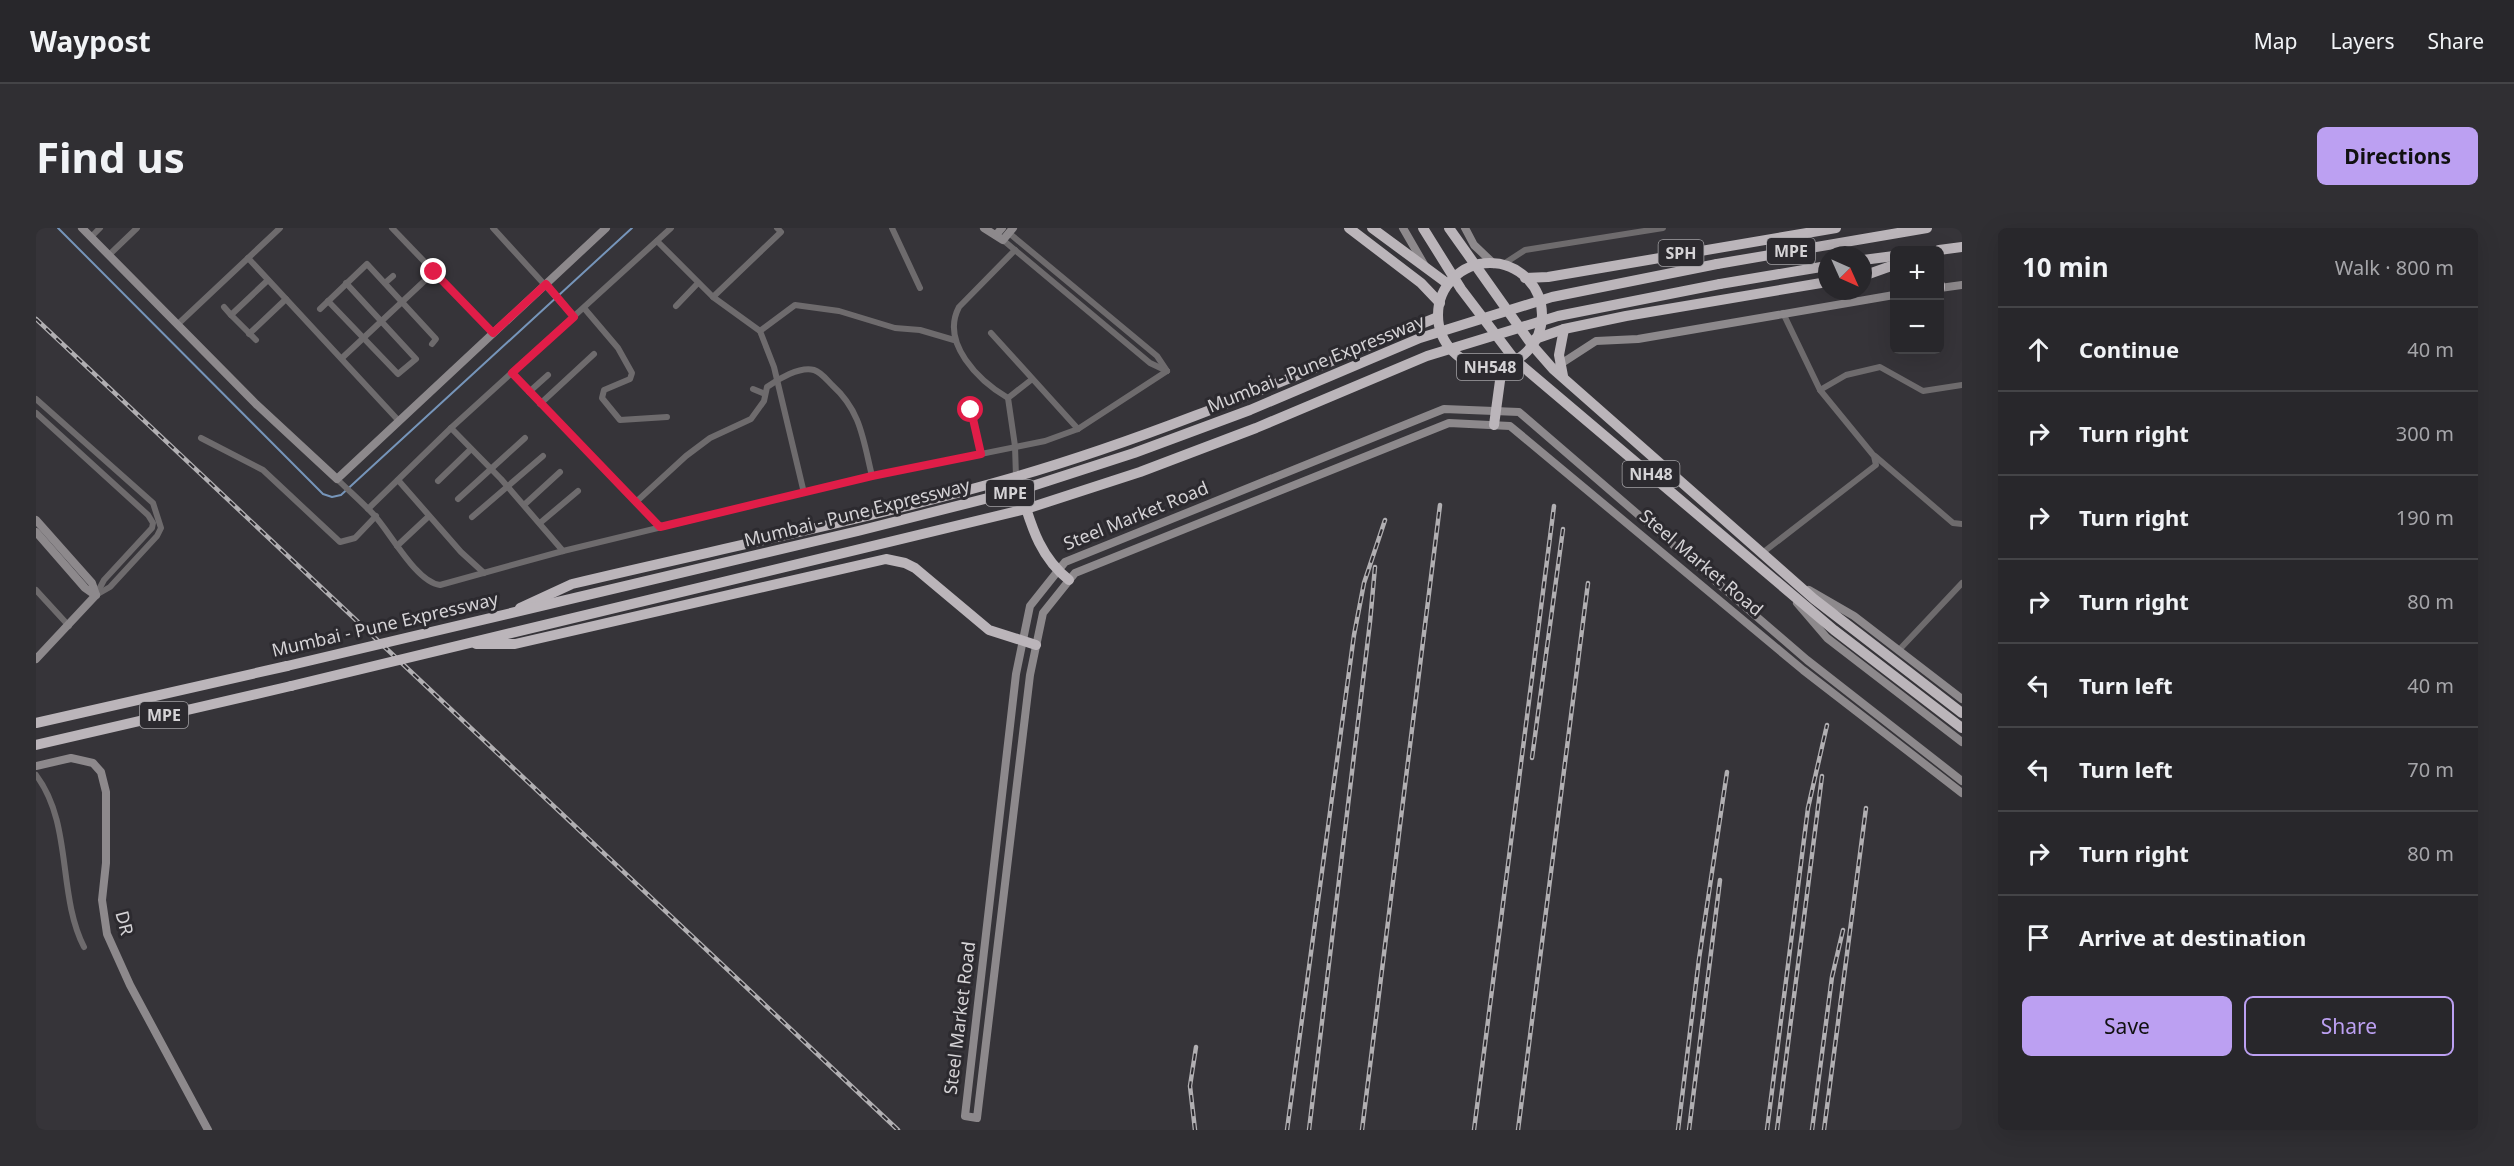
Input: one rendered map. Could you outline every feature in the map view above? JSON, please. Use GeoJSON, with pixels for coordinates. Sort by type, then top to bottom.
{"type":"FeatureCollection","features":[{"type":"Feature","properties":{"kind":"highway"},"geometry":{"type":"LineString","coordinates":[[1349,228],[1420,283],[1440,303]]}},
{"type":"Feature","properties":{"kind":"highway"},"geometry":{"type":"LineString","coordinates":[[1372,228],[1425,266],[1451,281]]}},
{"type":"Feature","properties":{"kind":"highway"},"geometry":{"type":"LineString","coordinates":[[1423,228],[1451,281],[1515,360]]}},
{"type":"Feature","properties":{"kind":"highway"},"geometry":{"type":"LineString","coordinates":[[1449,228],[1533,342],[1563,329],[1818,284]]}},
{"type":"Feature","properties":{"kind":"highway","name":"SPH"},"geometry":{"type":"LineString","coordinates":[[1525,278],[1548,277],[1795,231],[1836,228]]}},
{"type":"Feature","properties":{"kind":"highway"},"geometry":{"type":"LineString","coordinates":[[1901,228],[1921,229]]}},
{"type":"Feature","properties":{"kind":"highway","name":"Mumbai - Pune Expressway"},"geometry":{"type":"LineString","coordinates":[[36,723],[287,666],[1020,490],[1134,453],[1250,410],[1420,338],[1552,297],[1717,264],[1921,229]]}},
{"type":"Feature","properties":{"kind":"highway"},"geometry":{"type":"LineString","coordinates":[[1944,249],[1962,247]]}},
{"type":"Feature","properties":{"kind":"highway"},"geometry":{"type":"LineString","coordinates":[[1872,259],[1890,257]]}},
{"type":"Feature","properties":{"kind":"highway"},"geometry":{"type":"LineString","coordinates":[[1451,281],[1478,265],[1498,265],[1525,278]]}},
{"type":"Feature","properties":{"kind":"highway"},"geometry":{"type":"LineString","coordinates":[[1872,273],[1890,266]]}},
{"type":"Feature","properties":{"kind":"highway","name":"Mumbai - Pune Expressway"},"geometry":{"type":"LineString","coordinates":[[36,745],[468,644],[1026,509],[1140,472],[1246,432],[1427,357],[1558,316],[1818,268]]}},
{"type":"Feature","properties":{"kind":"highway","name":"NH548"},"geometry":{"type":"LineString","coordinates":[[1451,281],[1440,303],[1438,317],[1445,342],[1458,356],[1476,365],[1502,366],[1515,360],[1533,342],[1540,327],[1541,307],[1534,288],[1525,278]]}},
{"type":"Feature","properties":{"kind":"highway"},"geometry":{"type":"LineString","coordinates":[[509,613],[572,584],[855,518],[1016,477],[1130,440],[1438,317]]}},
{"type":"Feature","properties":{"kind":"highway"},"geometry":{"type":"LineString","coordinates":[[1563,329],[1559,365],[1564,379]]}},
{"type":"Feature","properties":{"kind":"highway","name":"NH48"},"geometry":{"type":"LineString","coordinates":[[1533,342],[1564,379],[1761,555],[1834,630],[1962,728]]}},
{"type":"Feature","properties":{"kind":"highway","name":"NH48"},"geometry":{"type":"LineString","coordinates":[[1515,360],[1789,585],[1962,714]]}},
{"type":"Feature","properties":{"kind":"highway"},"geometry":{"type":"LineString","coordinates":[[1494,425],[1502,366]]}},
{"type":"Feature","properties":{"kind":"highway"},"geometry":{"type":"LineString","coordinates":[[1016,477],[1039,546],[1058,571],[1069,580]]}},
{"type":"Feature","properties":{"kind":"highway"},"geometry":{"type":"LineString","coordinates":[[468,644],[515,644],[886,559],[905,562],[923,574],[978,622],[995,633],[1036,645]]}},
{"type":"Feature","properties":{"kind":"street"},"geometry":{"type":"LineString","coordinates":[[82,228],[256,404],[376,516],[397,546],[432,584],[449,583],[564,551],[872,476],[1044,441],[1078,429],[1167,371]]}},
{"type":"Feature","properties":{"kind":"street"},"geometry":{"type":"LineString","coordinates":[[91,237],[100,228]]}},
{"type":"Feature","properties":{"kind":"street"},"geometry":{"type":"LineString","coordinates":[[109,255],[137,228]]}},
{"type":"Feature","properties":{"kind":"street"},"geometry":{"type":"LineString","coordinates":[[392,228],[493,333]]}},
{"type":"Feature","properties":{"kind":"street"},"geometry":{"type":"LineString","coordinates":[[494,228],[555,293],[574,317]]}},
{"type":"Feature","properties":{"kind":"street"},"geometry":{"type":"LineString","coordinates":[[337,479],[606,228]]}},
{"type":"Feature","properties":{"kind":"street"},"geometry":{"type":"LineString","coordinates":[[368,509],[451,428],[671,228]]}},
{"type":"Feature","properties":{"kind":"street"},"geometry":{"type":"LineString","coordinates":[[892,228],[920,288]]}},
{"type":"Feature","properties":{"kind":"street"},"geometry":{"type":"LineString","coordinates":[[984,228],[1004,232],[1157,356],[1167,371]]}},
{"type":"Feature","properties":{"kind":"street"},"geometry":{"type":"LineString","coordinates":[[1403,228],[1425,266]]}},
{"type":"Feature","properties":{"kind":"street"},"geometry":{"type":"LineString","coordinates":[[1465,228],[1474,245],[1498,265],[1525,250],[1663,228]]}},
{"type":"Feature","properties":{"kind":"street"},"geometry":{"type":"LineString","coordinates":[[177,325],[276,229]]}},
{"type":"Feature","properties":{"kind":"street"},"geometry":{"type":"LineString","coordinates":[[713,297],[781,229]]}},
{"type":"Feature","properties":{"kind":"street"},"geometry":{"type":"LineString","coordinates":[[1004,232],[1015,250],[1150,363],[1167,371]]}},
{"type":"Feature","properties":{"kind":"street"},"geometry":{"type":"LineString","coordinates":[[657,241],[713,297],[760,331],[777,380],[804,493]]}},
{"type":"Feature","properties":{"kind":"street"},"geometry":{"type":"LineString","coordinates":[[954,340],[955,314],[959,307],[1015,250]]}},
{"type":"Feature","properties":{"kind":"street"},"geometry":{"type":"LineString","coordinates":[[248,258],[398,420]]}},
{"type":"Feature","properties":{"kind":"street"},"geometry":{"type":"LineString","coordinates":[[320,309],[365,264],[403,301],[436,339],[432,344]]}},
{"type":"Feature","properties":{"kind":"street"},"geometry":{"type":"LineString","coordinates":[[342,358],[434,272]]}},
{"type":"Feature","properties":{"kind":"street"},"geometry":{"type":"LineString","coordinates":[[385,283],[393,276]]}},
{"type":"Feature","properties":{"kind":"street"},"geometry":{"type":"LineString","coordinates":[[231,315],[268,279]]}},
{"type":"Feature","properties":{"kind":"street"},"geometry":{"type":"LineString","coordinates":[[328,301],[398,374],[416,359],[346,283]]}},
{"type":"Feature","properties":{"kind":"street"},"geometry":{"type":"LineString","coordinates":[[676,306],[698,283]]}},
{"type":"Feature","properties":{"kind":"street"},"geometry":{"type":"LineString","coordinates":[[1944,287],[1962,285]]}},
{"type":"Feature","properties":{"kind":"street"},"geometry":{"type":"LineString","coordinates":[[1559,365],[1596,341],[1638,339],[1783,312],[1890,296]]}},
{"type":"Feature","properties":{"kind":"street"},"geometry":{"type":"LineString","coordinates":[[249,334],[286,299]]}},
{"type":"Feature","properties":{"kind":"street"},"geometry":{"type":"LineString","coordinates":[[760,331],[795,305],[839,311],[895,328],[920,330],[954,340],[987,384],[1008,398],[1015,446],[1016,477]]}},
{"type":"Feature","properties":{"kind":"street"},"geometry":{"type":"LineString","coordinates":[[224,307],[256,340]]}},
{"type":"Feature","properties":{"kind":"street"},"geometry":{"type":"LineString","coordinates":[[584,308],[618,348],[632,373],[630,379],[604,390],[602,398],[605,404],[620,420],[667,417]]}},
{"type":"Feature","properties":{"kind":"street"},"geometry":{"type":"LineString","coordinates":[[1783,312],[1820,390],[1874,456],[1953,523],[1962,524]]}},
{"type":"Feature","properties":{"kind":"street"},"geometry":{"type":"LineString","coordinates":[[991,333],[1031,380],[1078,429]]}},
{"type":"Feature","properties":{"kind":"street"},"geometry":{"type":"LineString","coordinates":[[540,404],[594,354]]}},
{"type":"Feature","properties":{"kind":"street"},"geometry":{"type":"LineString","coordinates":[[1820,390],[1846,375],[1880,367],[1923,391],[1962,385]]}},
{"type":"Feature","properties":{"kind":"street"},"geometry":{"type":"LineString","coordinates":[[636,502],[686,456],[710,438],[750,419],[764,401],[767,387],[777,380],[806,369],[813,370],[846,397],[852,405],[861,429],[872,476]]}},
{"type":"Feature","properties":{"kind":"street"},"geometry":{"type":"LineString","coordinates":[[512,373],[660,527]]}},
{"type":"Feature","properties":{"kind":"street"},"geometry":{"type":"LineString","coordinates":[[529,392],[549,375]]}},
{"type":"Feature","properties":{"kind":"street"},"geometry":{"type":"LineString","coordinates":[[1008,398],[1031,380]]}},
{"type":"Feature","properties":{"kind":"street"},"geometry":{"type":"LineString","coordinates":[[753,389],[765,394]]}},
{"type":"Feature","properties":{"kind":"street"},"geometry":{"type":"LineString","coordinates":[[36,399],[153,503],[161,528],[157,536],[110,587],[96,595]]}},
{"type":"Feature","properties":{"kind":"street","name":"Steel Market Road"},"geometry":{"type":"LineString","coordinates":[[1962,781],[1807,660],[1520,412],[1444,409],[1065,562],[1030,606],[1015,686],[965,1116],[977,1118],[1030,675],[1043,613],[1075,573],[1449,423],[1510,426],[1803,670],[1962,793]]}},
{"type":"Feature","properties":{"kind":"street"},"geometry":{"type":"LineString","coordinates":[[971,410],[981,454]]}},
{"type":"Feature","properties":{"kind":"street"},"geometry":{"type":"LineString","coordinates":[[36,413],[148,515],[153,523],[152,528],[104,580],[96,595],[36,659]]}},
{"type":"Feature","properties":{"kind":"street"},"geometry":{"type":"LineString","coordinates":[[451,428],[508,487],[564,551]]}},
{"type":"Feature","properties":{"kind":"street"},"geometry":{"type":"LineString","coordinates":[[201,438],[263,471],[340,542],[355,538],[376,516]]}},
{"type":"Feature","properties":{"kind":"street"},"geometry":{"type":"LineString","coordinates":[[458,499],[525,438]]}},
{"type":"Feature","properties":{"kind":"street"},"geometry":{"type":"LineString","coordinates":[[438,481],[471,449]]}},
{"type":"Feature","properties":{"kind":"street"},"geometry":{"type":"LineString","coordinates":[[472,517],[543,456]]}},
{"type":"Feature","properties":{"kind":"street"},"geometry":{"type":"LineString","coordinates":[[1761,555],[1872,470],[1876,465],[1874,456]]}},
{"type":"Feature","properties":{"kind":"street"},"geometry":{"type":"LineString","coordinates":[[524,505],[560,472]]}},
{"type":"Feature","properties":{"kind":"street"},"geometry":{"type":"LineString","coordinates":[[398,480],[461,552],[484,573]]}},
{"type":"Feature","properties":{"kind":"street"},"geometry":{"type":"LineString","coordinates":[[540,523],[578,491]]}},
{"type":"Feature","properties":{"kind":"street"},"geometry":{"type":"LineString","coordinates":[[397,546],[429,516]]}},
{"type":"Feature","properties":{"kind":"street"},"geometry":{"type":"LineString","coordinates":[[36,520],[92,583],[96,595]]}},
{"type":"Feature","properties":{"kind":"street"},"geometry":{"type":"LineString","coordinates":[[36,532],[85,588],[96,595]]}},
{"type":"Feature","properties":{"kind":"street"},"geometry":{"type":"LineString","coordinates":[[1899,650],[1962,583]]}},
{"type":"Feature","properties":{"kind":"street"},"geometry":{"type":"LineString","coordinates":[[1789,585],[1854,616],[1962,699]]}},
{"type":"Feature","properties":{"kind":"street"},"geometry":{"type":"LineString","coordinates":[[1789,585],[1827,638],[1962,742]]}},
{"type":"Feature","properties":{"kind":"street"},"geometry":{"type":"LineString","coordinates":[[36,590],[69,626]]}},
{"type":"Feature","properties":{"kind":"street","name":"DR"},"geometry":{"type":"LineString","coordinates":[[36,766],[71,758],[93,763],[100,772],[106,792],[106,863],[102,900],[107,934],[130,985],[208,1130]]}},
{"type":"Feature","properties":{"kind":"street"},"geometry":{"type":"LineString","coordinates":[[36,775],[50,801],[57,826],[74,928],[84,947]]}},
{"type":"Feature","properties":{"kind":"waterway"},"geometry":{"type":"LineString","coordinates":[[58,228],[323,494],[332,497],[341,495],[632,228]]}},
{"type":"Feature","properties":{"kind":"railway"},"geometry":{"type":"LineString","coordinates":[[36,319],[898,1130]]}},
{"type":"Feature","properties":{"kind":"railway"},"geometry":{"type":"LineString","coordinates":[[1362,1130],[1440,505]]}},
{"type":"Feature","properties":{"kind":"railway"},"geometry":{"type":"LineString","coordinates":[[1474,1130],[1554,506]]}},
{"type":"Feature","properties":{"kind":"railway"},"geometry":{"type":"LineString","coordinates":[[1287,1130],[1354,635],[1364,583],[1385,520]]}},
{"type":"Feature","properties":{"kind":"railway"},"geometry":{"type":"LineString","coordinates":[[1532,758],[1563,529]]}},
{"type":"Feature","properties":{"kind":"railway"},"geometry":{"type":"LineString","coordinates":[[1309,1130],[1375,567]]}},
{"type":"Feature","properties":{"kind":"railway"},"geometry":{"type":"LineString","coordinates":[[1518,1130],[1588,583]]}},
{"type":"Feature","properties":{"kind":"railway"},"geometry":{"type":"LineString","coordinates":[[1767,1130],[1808,808],[1827,725]]}},
{"type":"Feature","properties":{"kind":"railway"},"geometry":{"type":"LineString","coordinates":[[1678,1130],[1699,959],[1727,772]]}},
{"type":"Feature","properties":{"kind":"railway"},"geometry":{"type":"LineString","coordinates":[[1777,1130],[1822,776]]}},
{"type":"Feature","properties":{"kind":"railway"},"geometry":{"type":"LineString","coordinates":[[1824,1130],[1866,808]]}},
{"type":"Feature","properties":{"kind":"railway"},"geometry":{"type":"LineString","coordinates":[[1689,1130],[1720,880]]}},
{"type":"Feature","properties":{"kind":"railway"},"geometry":{"type":"LineString","coordinates":[[1812,1130],[1832,977],[1843,930]]}},
{"type":"Feature","properties":{"kind":"railway"},"geometry":{"type":"LineString","coordinates":[[1195,1130],[1190,1086],[1196,1047]]}},
{"type":"Feature","properties":{"kind":"route"},"geometry":{"type":"LineString","coordinates":[[434,272],[493,333],[546,284],[555,293],[574,317],[512,373],[660,527],[872,476],[981,454],[971,410]]}}]}
